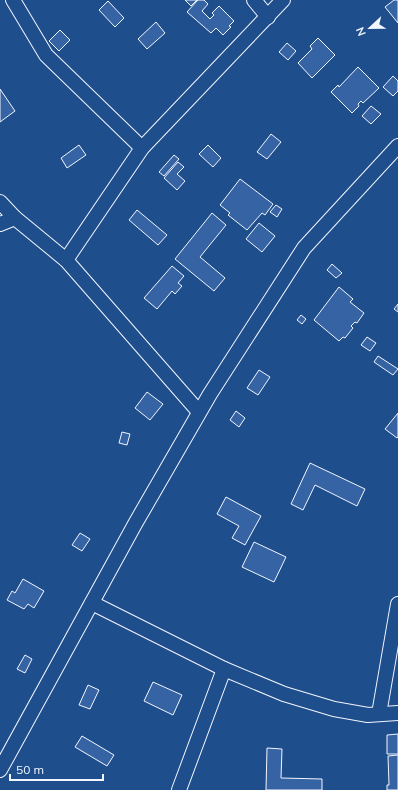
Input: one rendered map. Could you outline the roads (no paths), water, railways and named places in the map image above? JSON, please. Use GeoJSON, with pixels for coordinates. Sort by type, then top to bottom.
{"type":"FeatureCollection","features":[{"type":"Feature","properties":{"kind":"street"},"geometry":{"type":"LineString","coordinates":[[13,0],[46,55],[142,148]]}},
{"type":"Feature","properties":{"kind":"street"},"geometry":{"type":"LineString","coordinates":[[254,0],[268,17]]}},
{"type":"Feature","properties":{"kind":"street"},"geometry":{"type":"LineString","coordinates":[[66,260],[142,148],[284,0]]}},
{"type":"Feature","properties":{"kind":"street"},"geometry":{"type":"LineString","coordinates":[[0,770],[199,412],[304,248],[398,146]]}},
{"type":"Feature","properties":{"kind":"street"},"geometry":{"type":"LineString","coordinates":[[0,202],[15,218],[66,260],[199,412]]}},
{"type":"Feature","properties":{"kind":"street"},"geometry":{"type":"LineString","coordinates":[[0,224],[15,218]]}},
{"type":"Feature","properties":{"kind":"street"},"geometry":{"type":"LineString","coordinates":[[92,603],[224,669],[284,694],[334,709],[368,714],[398,713]]}},
{"type":"Feature","properties":{"kind":"street"},"geometry":{"type":"LineString","coordinates":[[379,714],[398,604]]}},
{"type":"Feature","properties":{"kind":"street"},"geometry":{"type":"LineString","coordinates":[[179,790],[224,669]]}}]}
